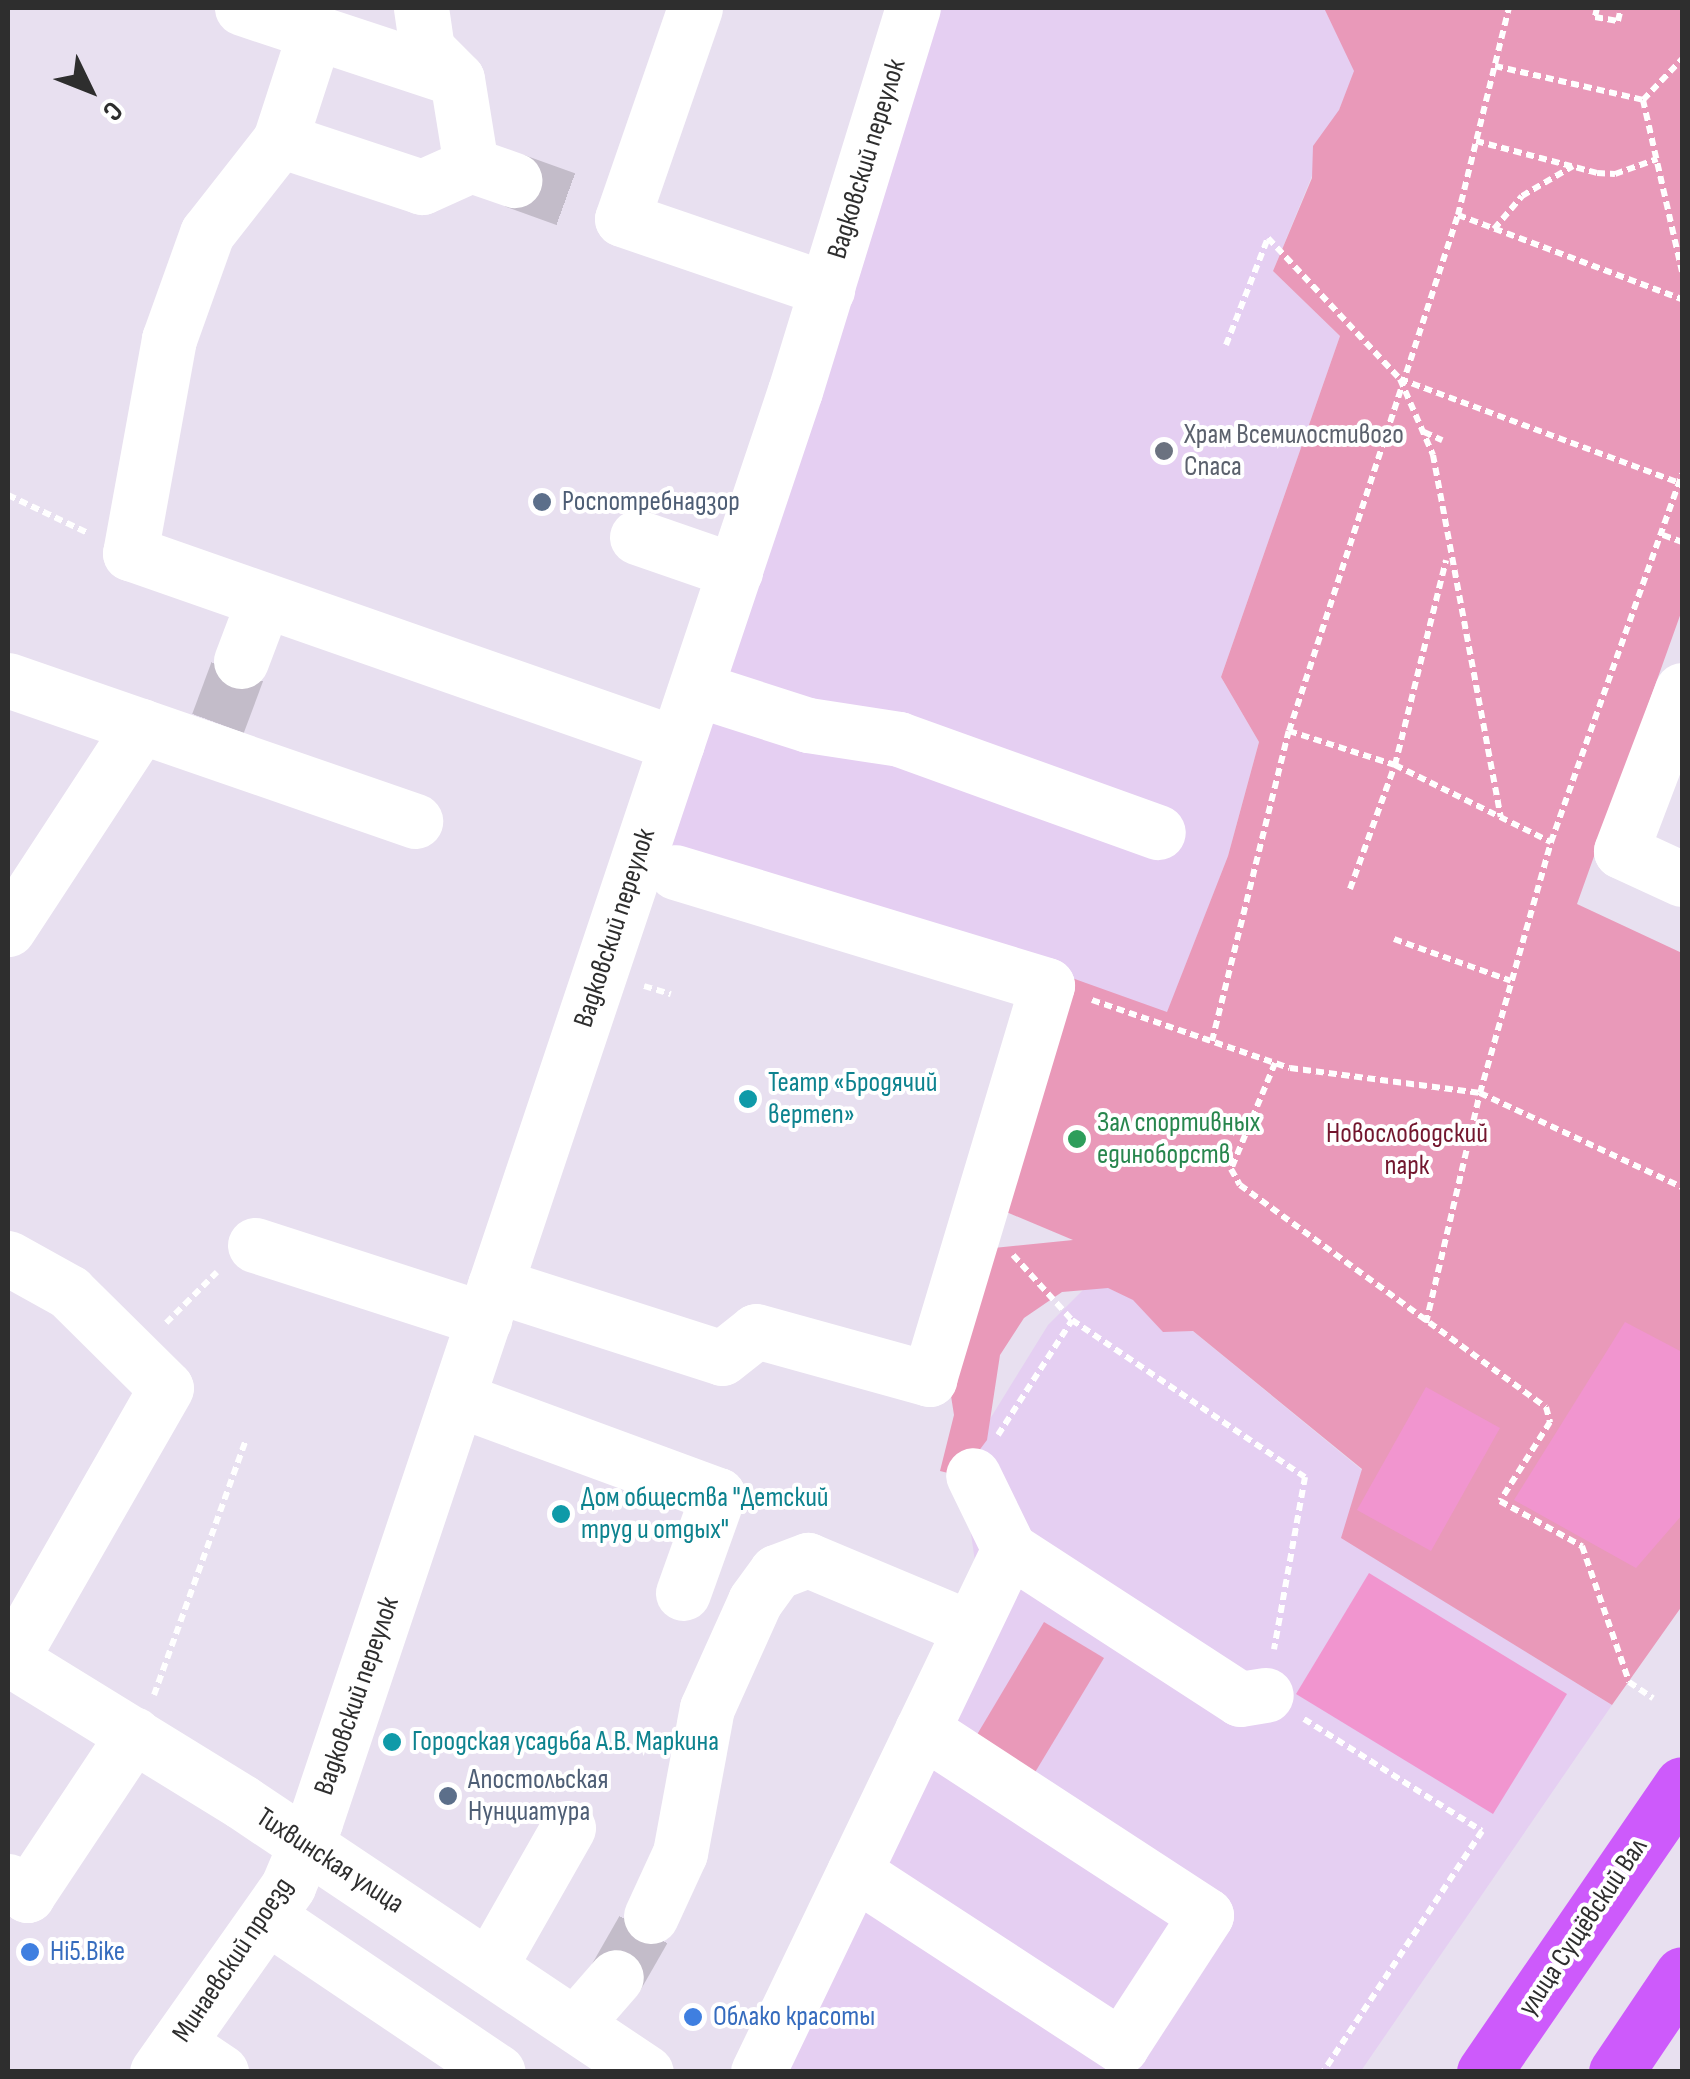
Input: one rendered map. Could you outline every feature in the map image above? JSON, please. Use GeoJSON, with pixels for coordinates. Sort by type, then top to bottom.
{"type":"FeatureCollection","features":[{"type":"Feature","properties":{"kind":"main road","name":"улица Сущёвский Вал"},"geometry":{"type":"LineString","coordinates":[[1484,2072],[1682,1784]]}},
{"type":"Feature","properties":{"kind":"main road"},"geometry":{"type":"LineString","coordinates":[[1616,2072],[1682,1974]]}},
{"type":"Feature","properties":{"kind":"street"},"geometry":{"type":"LineString","coordinates":[[242,8],[457,79]]}},
{"type":"Feature","properties":{"kind":"street"},"geometry":{"type":"LineString","coordinates":[[280,140],[422,187],[492,172],[457,79],[427,49],[422,8]]}},
{"type":"Feature","properties":{"kind":"street"},"geometry":{"type":"LineString","coordinates":[[695,8],[606,213],[827,289]]}},
{"type":"Feature","properties":{"kind":"street","name":"Вадковский переулок"},"geometry":{"type":"LineString","coordinates":[[305,1845],[735,571],[913,8]]}},
{"type":"Feature","properties":{"kind":"street"},"geometry":{"type":"LineString","coordinates":[[315,32],[280,140],[207,233],[169,339],[130,553],[677,744]]}},
{"type":"Feature","properties":{"kind":"street"},"geometry":{"type":"LineString","coordinates":[[637,537],[735,571]]}},
{"type":"Feature","properties":{"kind":"street"},"geometry":{"type":"LineString","coordinates":[[240,661],[264,600]]}},
{"type":"Feature","properties":{"kind":"street"},"geometry":{"type":"LineString","coordinates":[[8,680],[141,726],[213,736],[415,821]]}},
{"type":"Feature","properties":{"kind":"street"},"geometry":{"type":"LineString","coordinates":[[696,688],[808,725],[899,739],[1158,832]]}},
{"type":"Feature","properties":{"kind":"street"},"geometry":{"type":"LineString","coordinates":[[1682,690],[1620,851],[1682,879]]}},
{"type":"Feature","properties":{"kind":"street"},"geometry":{"type":"LineString","coordinates":[[8,928],[141,726]]}},
{"type":"Feature","properties":{"kind":"street"},"geometry":{"type":"LineString","coordinates":[[254,1245],[722,1358],[756,1331],[930,1380],[1047,984],[676,872]]}},
{"type":"Feature","properties":{"kind":"street"},"geometry":{"type":"LineString","coordinates":[[8,1258],[69,1292],[166,1388],[10,1665]]}},
{"type":"Feature","properties":{"kind":"street"},"geometry":{"type":"LineString","coordinates":[[457,1399],[718,1494],[683,1593]]}},
{"type":"Feature","properties":{"kind":"street"},"geometry":{"type":"LineString","coordinates":[[973,1475],[1009,1549],[1240,1699],[1266,1696]]}},
{"type":"Feature","properties":{"kind":"street"},"geometry":{"type":"LineString","coordinates":[[758,2072],[1009,1549]]}},
{"type":"Feature","properties":{"kind":"street"},"geometry":{"type":"LineString","coordinates":[[650,1916],[680,1854],[707,1708],[755,1602],[776,1572],[808,1560],[970,1628]]}},
{"type":"Feature","properties":{"kind":"street","name":"Тихвинская улица"},"geometry":{"type":"LineString","coordinates":[[10,1665],[143,1717],[305,1845],[646,2072]]}},
{"type":"Feature","properties":{"kind":"street"},"geometry":{"type":"LineString","coordinates":[[8,1881],[27,1895],[143,1717]]}},
{"type":"Feature","properties":{"kind":"street"},"geometry":{"type":"LineString","coordinates":[[854,1872],[1121,2046],[1206,1915],[922,1730]]}},
{"type":"Feature","properties":{"kind":"street"},"geometry":{"type":"LineString","coordinates":[[489,1967],[568,1828]]}},
{"type":"Feature","properties":{"kind":"street","name":"Минаевский проезд"},"geometry":{"type":"LineString","coordinates":[[185,2062],[305,1845]]}},
{"type":"Feature","properties":{"kind":"street"},"geometry":{"type":"LineString","coordinates":[[268,1917],[498,2072]]}},
{"type":"Feature","properties":{"kind":"street"},"geometry":{"type":"LineString","coordinates":[[575,2024],[616,1977]]}},
{"type":"Feature","properties":{"kind":"path"},"geometry":{"type":"LineString","coordinates":[[1212,1041],[1289,732],[1400,379],[1458,215],[1509,8]]}},
{"type":"Feature","properties":{"kind":"path"},"geometry":{"type":"LineString","coordinates":[[1597,8],[1595,16],[1618,21],[1621,8]]}},
{"type":"Feature","properties":{"kind":"path"},"geometry":{"type":"LineString","coordinates":[[1643,100],[1682,59]]}},
{"type":"Feature","properties":{"kind":"path"},"geometry":{"type":"LineString","coordinates":[[1495,66],[1643,100]]}},
{"type":"Feature","properties":{"kind":"path"},"geometry":{"type":"LineString","coordinates":[[1643,100],[1682,272]]}},
{"type":"Feature","properties":{"kind":"path"},"geometry":{"type":"LineString","coordinates":[[1476,142],[1615,174],[1656,160]]}},
{"type":"Feature","properties":{"kind":"path"},"geometry":{"type":"LineString","coordinates":[[1494,229],[1522,196],[1573,166]]}},
{"type":"Feature","properties":{"kind":"path"},"geometry":{"type":"LineString","coordinates":[[1458,215],[1682,298]]}},
{"type":"Feature","properties":{"kind":"path"},"geometry":{"type":"LineString","coordinates":[[1226,346],[1268,238],[1400,379],[1422,432],[1446,517],[1448,554],[1501,817]]}},
{"type":"Feature","properties":{"kind":"path"},"geometry":{"type":"LineString","coordinates":[[1400,379],[1681,478],[1551,842],[1480,1093],[1426,1323]]}},
{"type":"Feature","properties":{"kind":"path"},"geometry":{"type":"LineString","coordinates":[[1422,432],[1442,440]]}},
{"type":"Feature","properties":{"kind":"path"},"geometry":{"type":"LineString","coordinates":[[8,494],[130,553]]}},
{"type":"Feature","properties":{"kind":"path"},"geometry":{"type":"LineString","coordinates":[[1663,535],[1682,542]]}},
{"type":"Feature","properties":{"kind":"path"},"geometry":{"type":"LineString","coordinates":[[1350,889],[1395,765],[1448,554]]}},
{"type":"Feature","properties":{"kind":"path"},"geometry":{"type":"LineString","coordinates":[[1289,732],[1395,765],[1551,842]]}},
{"type":"Feature","properties":{"kind":"path"},"geometry":{"type":"LineString","coordinates":[[1394,938],[1511,981]]}},
{"type":"Feature","properties":{"kind":"path"},"geometry":{"type":"LineString","coordinates":[[638,984],[671,994]]}},
{"type":"Feature","properties":{"kind":"path"},"geometry":{"type":"LineString","coordinates":[[1047,984],[1275,1063],[1480,1093],[1682,1187]]}},
{"type":"Feature","properties":{"kind":"path"},"geometry":{"type":"LineString","coordinates":[[1275,1063],[1230,1169],[1240,1185],[1546,1407],[1550,1422],[1500,1500],[1582,1546],[1629,1682],[1653,1698]]}},
{"type":"Feature","properties":{"kind":"path"},"geometry":{"type":"LineString","coordinates":[[976,1214],[1072,1320],[1305,1477],[1266,1696],[1482,1831],[1323,2072]]}},
{"type":"Feature","properties":{"kind":"path"},"geometry":{"type":"LineString","coordinates":[[134,1356],[243,1245],[254,1245]]}},
{"type":"Feature","properties":{"kind":"path"},"geometry":{"type":"LineString","coordinates":[[973,1475],[1072,1320]]}},
{"type":"Feature","properties":{"kind":"path"},"geometry":{"type":"LineString","coordinates":[[143,1717],[245,1442]]}},
{"type":"Feature","properties":{"kind":"shaded area"},"geometry":{"type":"Polygon","coordinates":[[[932,8],[1324,8],[1355,71],[1273,271],[1340,336],[1221,677],[1259,742],[1228,856],[1167,1013],[671,850],[932,8]]]}},
{"type":"Feature","properties":{"kind":"shaded area"},"geometry":{"type":"Polygon","coordinates":[[[1110,1263],[1362,1470],[1342,1538],[1612,1705],[1361,2071],[760,2072],[977,1575],[961,1466],[1048,1325],[1110,1263]]]}},
{"type":"Feature","properties":{"kind":"shaded area"},"geometry":{"type":"Polygon","coordinates":[[[1625,1322],[1682,1352],[1682,1515],[1636,1568],[1514,1500],[1625,1322]]]}},
{"type":"Feature","properties":{"kind":"shaded area"},"geometry":{"type":"Polygon","coordinates":[[[1426,1387],[1500,1428],[1431,1551],[1357,1510],[1426,1387]]]}},
{"type":"Feature","properties":{"kind":"shaded area"},"geometry":{"type":"Polygon","coordinates":[[[1369,1573],[1567,1694],[1493,1814],[1296,1694],[1369,1573]]]}},
{"type":"Feature","properties":{"kind":"green space","name":"Новослободский парк"},"geometry":{"type":"Polygon","coordinates":[[[1324,8],[1682,8],[1682,610],[1577,904],[1682,953],[1682,1606],[1612,1705],[1341,1538],[1362,1469],[1193,1331],[1163,1332],[1133,1300],[1108,1288],[1062,1292],[1024,1318],[1000,1355],[987,1440],[960,1476],[940,1471],[954,1415],[946,1364],[984,1249],[1073,1240],[1004,1211],[1058,973],[1167,1012],[1228,856],[1259,742],[1221,677],[1340,336],[1273,271],[1312,178],[1313,146],[1339,110],[1354,71],[1324,8]]]}},
{"type":"Feature","properties":{"kind":"green space"},"geometry":{"type":"Polygon","coordinates":[[[1044,1622],[1104,1658],[1031,1779],[972,1743],[1044,1622]]]}},
{"type":"Feature","properties":{"kind":"tunnel"},"geometry":{"type":"LineString","coordinates":[[514,180],[589,207]]}},
{"type":"Feature","properties":{"kind":"tunnel"},"geometry":{"type":"LineString","coordinates":[[218,723],[241,661]]}},
{"type":"Feature","properties":{"kind":"tunnel"},"geometry":{"type":"LineString","coordinates":[[616,1977],[651,1916]]}},
{"type":"Feature","properties":{"kind":"place","name":"Храм Всемилостивого Спаса"},"geometry":{"type":"Point","coordinates":[1164,451]}},
{"type":"Feature","properties":{"kind":"place","name":"Роспотребнадзор"},"geometry":{"type":"Point","coordinates":[542,502]}},
{"type":"Feature","properties":{"kind":"place","name":"Театр «Бродячий вертеп»"},"geometry":{"type":"Point","coordinates":[748,1099]}},
{"type":"Feature","properties":{"kind":"place","name":"Зал спортивных единоборств"},"geometry":{"type":"Point","coordinates":[1077,1139]}},
{"type":"Feature","properties":{"kind":"place","name":"Дом общества \"Детский труд и отдых\""},"geometry":{"type":"Point","coordinates":[561,1514]}},
{"type":"Feature","properties":{"kind":"place","name":"Городская усадьба А.В. Маркина"},"geometry":{"type":"Point","coordinates":[392,1742]}},
{"type":"Feature","properties":{"kind":"place","name":"Апостольская Нунциатура"},"geometry":{"type":"Point","coordinates":[448,1796]}},
{"type":"Feature","properties":{"kind":"place","name":"Hi5.Bike"},"geometry":{"type":"Point","coordinates":[30,1952]}},
{"type":"Feature","properties":{"kind":"place","name":"Облако красоты"},"geometry":{"type":"Point","coordinates":[693,2017]}}]}
